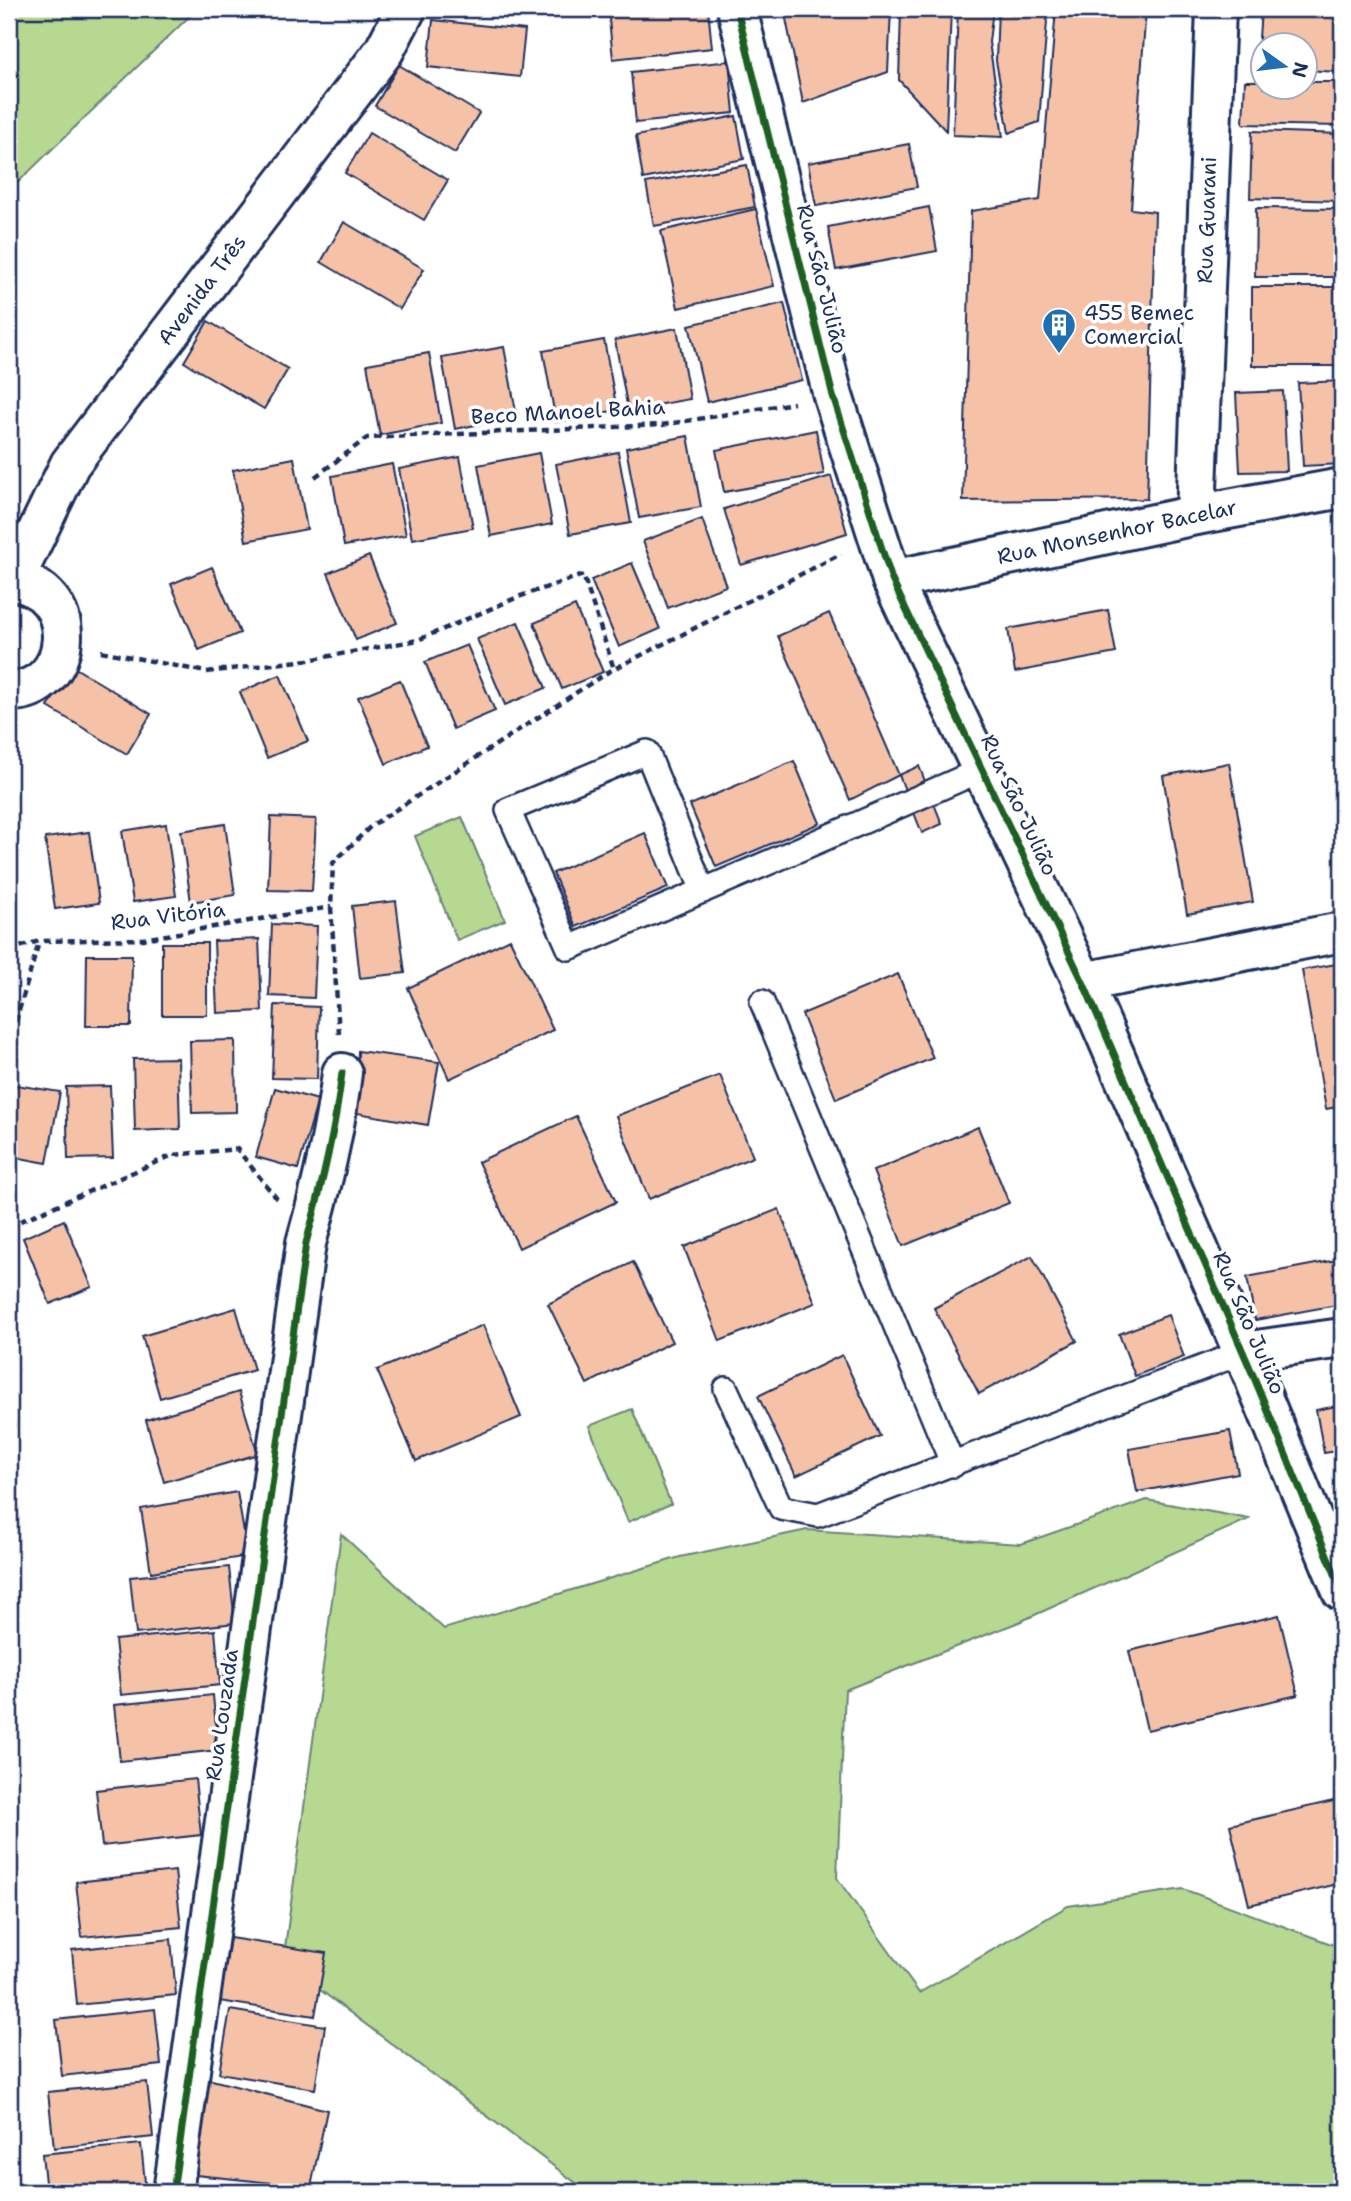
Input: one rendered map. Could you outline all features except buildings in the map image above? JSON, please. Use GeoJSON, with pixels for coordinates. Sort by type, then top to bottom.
{"type":"FeatureCollection","features":[{"type":"Feature","properties":{"kind":"street","name":"Avenida Três"},"geometry":{"type":"LineString","coordinates":[[62,642],[62,625],[56,608],[44,593],[29,584],[12,580],[70,464],[384,51],[406,9]]}},
{"type":"Feature","properties":{"kind":"street","name":"Rua São Julião"},"geometry":{"type":"LineString","coordinates":[[737,9],[832,397],[892,580],[1083,982],[1243,1352],[1342,1591]]}},
{"type":"Feature","properties":{"kind":"street","name":"Rua Guarani"},"geometry":{"type":"LineString","coordinates":[[1196,514],[1216,9]]}},
{"type":"Feature","properties":{"kind":"street","name":"Rua Monsenhor Bacelar"},"geometry":{"type":"LineString","coordinates":[[892,580],[1196,514],[1342,488]]}},
{"type":"Feature","properties":{"kind":"street"},"geometry":{"type":"LineString","coordinates":[[9,691],[32,686],[47,675],[57,660],[62,642]]}},
{"type":"Feature","properties":{"kind":"street"},"geometry":{"type":"LineString","coordinates":[[1083,982],[1342,932]]}},
{"type":"Feature","properties":{"kind":"street","name":"Rua Louzada"},"geometry":{"type":"LineString","coordinates":[[173,2192],[306,1243],[324,1180],[342,1073]]}},
{"type":"Feature","properties":{"kind":"street"},"geometry":{"type":"LineString","coordinates":[[1243,1352],[1342,1338]]}},
{"type":"Feature","properties":{"kind":"lane"},"geometry":{"type":"LineString","coordinates":[[703,891],[647,752],[508,810],[569,948],[703,891],[983,769]]}},
{"type":"Feature","properties":{"kind":"lane"},"geometry":{"type":"LineString","coordinates":[[762,1002],[953,1465]]}},
{"type":"Feature","properties":{"kind":"lane"},"geometry":{"type":"LineString","coordinates":[[726,1389],[781,1508],[818,1515],[1243,1352]]}},
{"type":"Feature","properties":{"kind":"path"},"geometry":{"type":"LineString","coordinates":[[342,1073],[331,907],[333,863],[371,826],[614,669],[876,536]]}},
{"type":"Feature","properties":{"kind":"path"},"geometry":{"type":"LineString","coordinates":[[62,642],[206,672],[308,660],[418,640],[518,597],[583,575],[614,669]]}},
{"type":"Feature","properties":{"kind":"path"},"geometry":{"type":"LineString","coordinates":[[9,1045],[39,941]]}},
{"type":"Feature","properties":{"kind":"path"},"geometry":{"type":"LineString","coordinates":[[9,1226],[173,1155],[237,1149],[294,1219],[306,1243]]}},
{"type":"Feature","properties":{"kind":"green space"},"geometry":{"type":"Polygon","coordinates":[[[9,9],[197,9],[9,191],[9,9]]]}},
{"type":"Feature","properties":{"kind":"green space"},"geometry":{"type":"Polygon","coordinates":[[[462,817],[505,920],[457,940],[415,836],[462,817]]]}},
{"type":"Feature","properties":{"kind":"green space"},"geometry":{"type":"Polygon","coordinates":[[[632,1409],[671,1504],[628,1522],[589,1426],[632,1409]]]}},
{"type":"Feature","properties":{"kind":"green space"},"geometry":{"type":"Polygon","coordinates":[[[1147,1500],[1249,1519],[1019,1622],[845,1690],[837,1878],[919,1993],[1068,1906],[1183,1889],[1342,1948],[1342,2192],[588,2192],[283,1962],[341,1534],[444,1629],[680,1557],[807,1530],[1021,1544],[1147,1500]]]}},
{"type":"Feature","properties":{"kind":"cycle path"},"geometry":{"type":"LineString","coordinates":[[737,9],[833,396],[892,580],[1083,982],[1253,1375],[1342,1591]]}},
{"type":"Feature","properties":{"kind":"cycle path"},"geometry":{"type":"LineString","coordinates":[[173,2192],[306,1243],[336,1116],[342,1073]]}},
{"type":"Feature","properties":{"kind":"place","name":"455 Bemec Comercial"},"geometry":{"type":"Point","coordinates":[1059,355]}}]}
